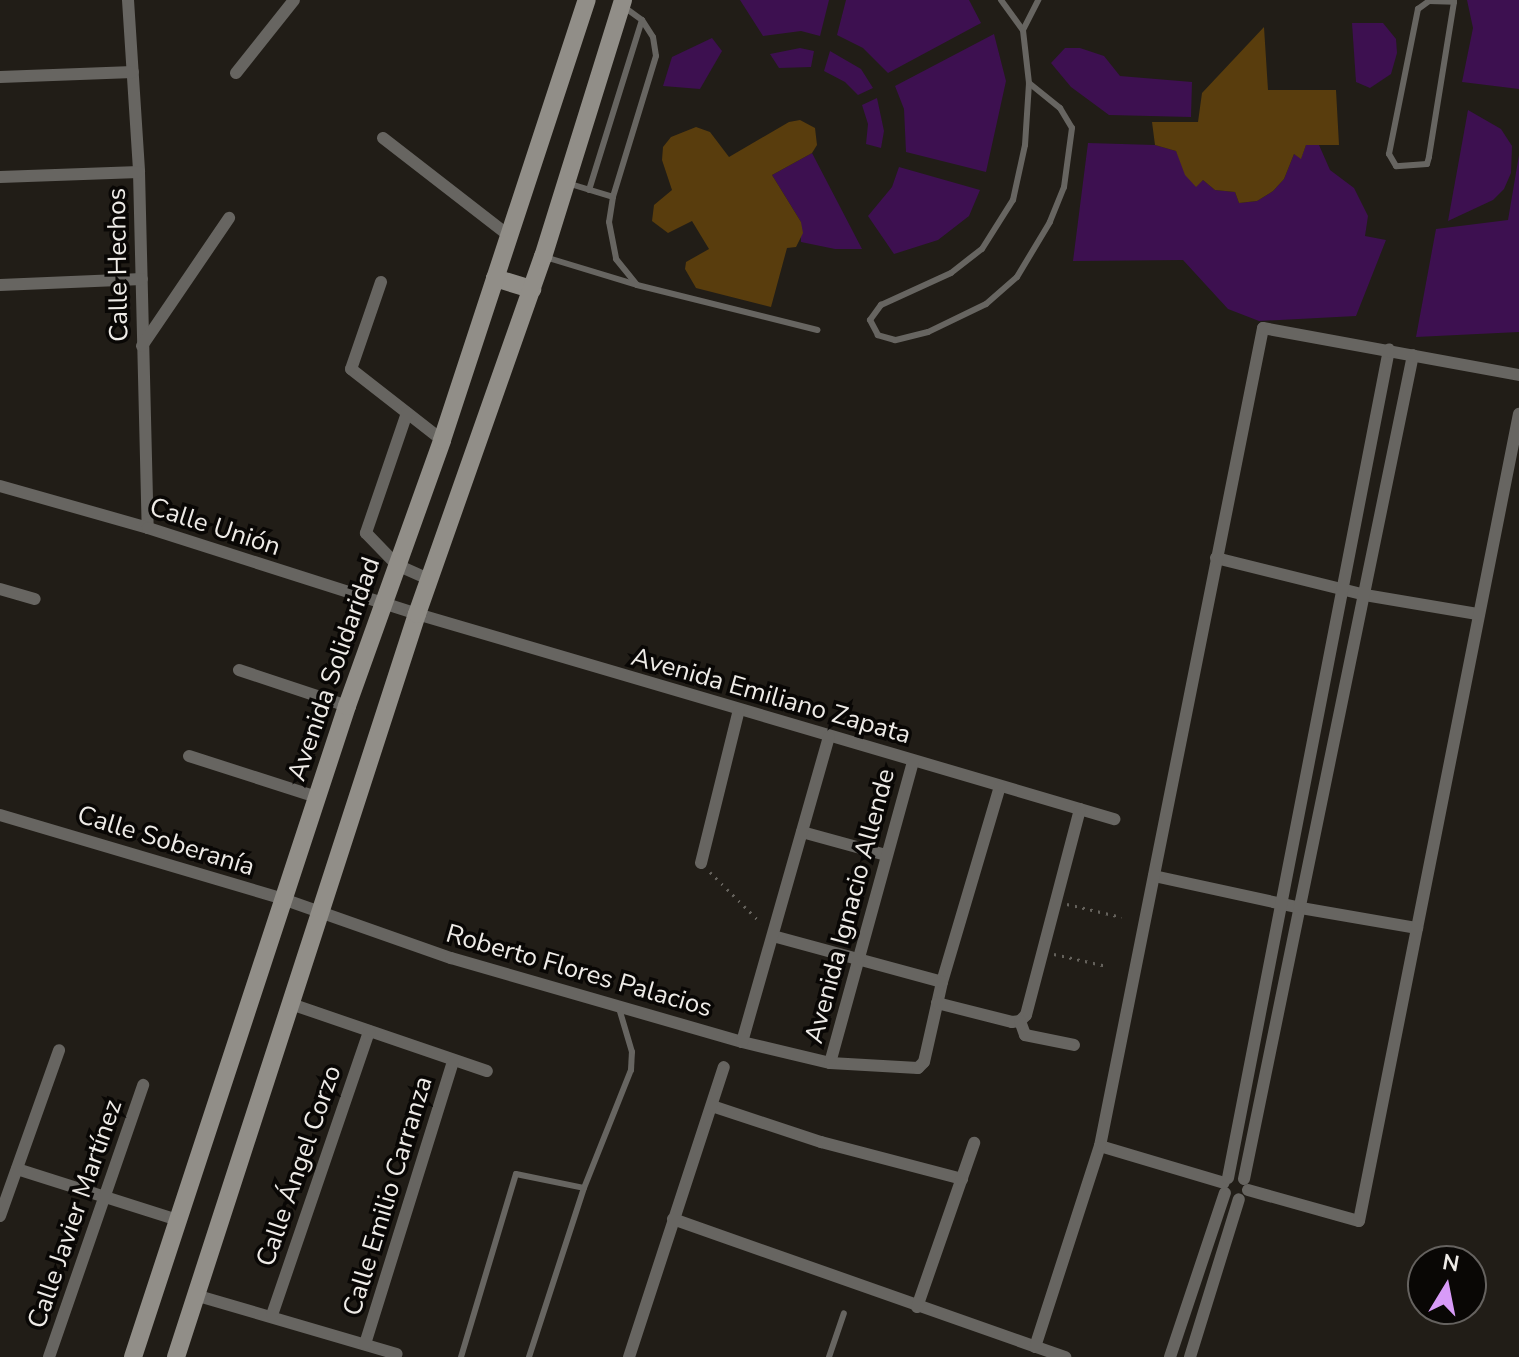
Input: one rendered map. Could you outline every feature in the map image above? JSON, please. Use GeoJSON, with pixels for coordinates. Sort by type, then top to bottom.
{"type":"FeatureCollection","features":[{"type":"Feature","properties":{"kind":"main road","name":"Avenida Solidaridad"},"geometry":{"type":"LineString","coordinates":[[133,1357],[347,706],[442,440],[587,0]]}},
{"type":"Feature","properties":{"kind":"main road"},"geometry":{"type":"LineString","coordinates":[[176,1357],[417,614],[543,257],[622,3]]}},
{"type":"Feature","properties":{"kind":"main road"},"geometry":{"type":"LineString","coordinates":[[495,278],[532,289]]}},
{"type":"Feature","properties":{"kind":"street","name":"Calle Hechos"},"geometry":{"type":"LineString","coordinates":[[128,0],[139,172],[148,528]]}},
{"type":"Feature","properties":{"kind":"street"},"geometry":{"type":"LineString","coordinates":[[236,73],[294,0]]}},
{"type":"Feature","properties":{"kind":"street"},"geometry":{"type":"LineString","coordinates":[[0,77],[133,72]]}},
{"type":"Feature","properties":{"kind":"street"},"geometry":{"type":"LineString","coordinates":[[383,138],[508,235]]}},
{"type":"Feature","properties":{"kind":"street"},"geometry":{"type":"LineString","coordinates":[[0,177],[139,172]]}},
{"type":"Feature","properties":{"kind":"street"},"geometry":{"type":"LineString","coordinates":[[142,346],[229,218]]}},
{"type":"Feature","properties":{"kind":"street"},"geometry":{"type":"LineString","coordinates":[[0,285],[142,279]]}},
{"type":"Feature","properties":{"kind":"street"},"geometry":{"type":"LineString","coordinates":[[381,282],[351,369],[442,440]]}},
{"type":"Feature","properties":{"kind":"street"},"geometry":{"type":"LineString","coordinates":[[1035,1347],[1100,1146],[1263,328],[1519,375]]}},
{"type":"Feature","properties":{"kind":"street"},"geometry":{"type":"LineString","coordinates":[[1170,1357],[1226,1185],[1389,350]]}},
{"type":"Feature","properties":{"kind":"street"},"geometry":{"type":"LineString","coordinates":[[1190,1357],[1244,1189],[1413,355]]}},
{"type":"Feature","properties":{"kind":"street"},"geometry":{"type":"LineString","coordinates":[[407,413],[366,533],[397,565],[429,579]]}},
{"type":"Feature","properties":{"kind":"street"},"geometry":{"type":"LineString","coordinates":[[1100,1146],[1226,1185],[1359,1221],[1519,414]]}},
{"type":"Feature","properties":{"kind":"street","name":"Calle Unión"},"geometry":{"type":"LineString","coordinates":[[0,486],[148,528],[417,614]]}},
{"type":"Feature","properties":{"kind":"street"},"geometry":{"type":"LineString","coordinates":[[1216,558],[1365,595],[1477,614]]}},
{"type":"Feature","properties":{"kind":"street"},"geometry":{"type":"LineString","coordinates":[[0,589],[35,599]]}},
{"type":"Feature","properties":{"kind":"street","name":"Avenida Emiliano Zapata"},"geometry":{"type":"LineString","coordinates":[[417,614],[1114,819]]}},
{"type":"Feature","properties":{"kind":"street"},"geometry":{"type":"LineString","coordinates":[[239,670],[347,706]]}},
{"type":"Feature","properties":{"kind":"street"},"geometry":{"type":"LineString","coordinates":[[701,863],[739,710]]}},
{"type":"Feature","properties":{"kind":"street"},"geometry":{"type":"LineString","coordinates":[[742,1042],[829,737]]}},
{"type":"Feature","properties":{"kind":"street"},"geometry":{"type":"LineString","coordinates":[[189,756],[317,797]]}},
{"type":"Feature","properties":{"kind":"street","name":"Avenida Ignacio Allende"},"geometry":{"type":"LineString","coordinates":[[830,1063],[856,959],[913,761]]}},
{"type":"Feature","properties":{"kind":"street"},"geometry":{"type":"LineString","coordinates":[[830,1063],[918,1068],[924,1062],[942,982],[1000,786]]}},
{"type":"Feature","properties":{"kind":"street"},"geometry":{"type":"LineString","coordinates":[[937,1003],[1012,1022],[1020,1021],[1026,1015],[1080,809]]}},
{"type":"Feature","properties":{"kind":"street","name":"Calle Soberanía"},"geometry":{"type":"LineString","coordinates":[[0,815],[319,912]]}},
{"type":"Feature","properties":{"kind":"street"},"geometry":{"type":"LineString","coordinates":[[802,832],[886,855]]}},
{"type":"Feature","properties":{"kind":"street"},"geometry":{"type":"LineString","coordinates":[[1154,876],[1301,908],[1417,928]]}},
{"type":"Feature","properties":{"kind":"street","name":"Roberto Flores Palacios"},"geometry":{"type":"LineString","coordinates":[[319,912],[451,958],[742,1042],[830,1063]]}},
{"type":"Feature","properties":{"kind":"street"},"geometry":{"type":"LineString","coordinates":[[773,936],[942,982]]}},
{"type":"Feature","properties":{"kind":"street"},"geometry":{"type":"LineString","coordinates":[[291,1004],[487,1071]]}},
{"type":"Feature","properties":{"kind":"street"},"geometry":{"type":"LineString","coordinates":[[1020,1021],[1025,1035],[1074,1045]]}},
{"type":"Feature","properties":{"kind":"street","name":"Calle Ángel Corzo"},"geometry":{"type":"LineString","coordinates":[[272,1315],[369,1031]]}},
{"type":"Feature","properties":{"kind":"street"},"geometry":{"type":"LineString","coordinates":[[0,1216],[59,1050]]}},
{"type":"Feature","properties":{"kind":"street","name":"Calle Emilio Carranza"},"geometry":{"type":"LineString","coordinates":[[365,1344],[453,1061]]}},
{"type":"Feature","properties":{"kind":"street"},"geometry":{"type":"LineString","coordinates":[[629,1357],[724,1067]]}},
{"type":"Feature","properties":{"kind":"street","name":"Calle Javier Martínez"},"geometry":{"type":"LineString","coordinates":[[49,1357],[143,1085]]}},
{"type":"Feature","properties":{"kind":"street"},"geometry":{"type":"LineString","coordinates":[[712,1106],[821,1142],[962,1179]]}},
{"type":"Feature","properties":{"kind":"street"},"geometry":{"type":"LineString","coordinates":[[917,1307],[974,1143]]}},
{"type":"Feature","properties":{"kind":"street"},"geometry":{"type":"LineString","coordinates":[[17,1169],[178,1220]]}},
{"type":"Feature","properties":{"kind":"street"},"geometry":{"type":"LineString","coordinates":[[1226,1185],[1233,1175],[1244,1189]]}},
{"type":"Feature","properties":{"kind":"street"},"geometry":{"type":"LineString","coordinates":[[673,1219],[1065,1357]]}},
{"type":"Feature","properties":{"kind":"street"},"geometry":{"type":"LineString","coordinates":[[195,1295],[397,1354]]}},
{"type":"Feature","properties":{"kind":"lane"},"geometry":{"type":"LineString","coordinates":[[1001,0],[1023,30],[1029,83],[1025,145],[1013,200],[982,249],[951,273],[881,305],[870,320],[878,335],[895,340],[928,332],[986,304],[1017,277],[1050,222],[1064,187],[1072,128],[1060,108],[1029,83]]}},
{"type":"Feature","properties":{"kind":"lane"},"geometry":{"type":"LineString","coordinates":[[1023,30],[1038,0]]}},
{"type":"Feature","properties":{"kind":"lane"},"geometry":{"type":"LineString","coordinates":[[1429,1],[1454,1],[1427,164],[1396,166],[1389,154],[1418,9],[1429,1]]}},
{"type":"Feature","properties":{"kind":"lane"},"geometry":{"type":"LineString","coordinates":[[622,3],[642,20],[653,37],[656,56],[613,197],[609,222],[610,243],[616,259],[637,285]]}},
{"type":"Feature","properties":{"kind":"lane"},"geometry":{"type":"LineString","coordinates":[[589,190],[642,20]]}},
{"type":"Feature","properties":{"kind":"lane"},"geometry":{"type":"LineString","coordinates":[[566,183],[613,197]]}},
{"type":"Feature","properties":{"kind":"lane"},"geometry":{"type":"LineString","coordinates":[[543,257],[637,285],[817,330]]}},
{"type":"Feature","properties":{"kind":"lane"},"geometry":{"type":"LineString","coordinates":[[529,1357],[584,1188],[631,1070],[632,1052],[618,1005]]}},
{"type":"Feature","properties":{"kind":"lane"},"geometry":{"type":"LineString","coordinates":[[461,1357],[516,1174],[584,1188]]}},
{"type":"Feature","properties":{"kind":"lane"},"geometry":{"type":"LineString","coordinates":[[829,1357],[844,1313]]}},
{"type":"Feature","properties":{"kind":"path"},"geometry":{"type":"LineString","coordinates":[[701,863],[773,936]]}},
{"type":"Feature","properties":{"kind":"path"},"geometry":{"type":"LineString","coordinates":[[1055,902],[1121,917]]}},
{"type":"Feature","properties":{"kind":"path"},"geometry":{"type":"LineString","coordinates":[[1042,951],[1107,966]]}},
{"type":"Feature","properties":{"kind":"shaded area"},"geometry":{"type":"Polygon","coordinates":[[[740,0],[829,0],[820,36],[801,31],[763,36],[740,0]]]}},
{"type":"Feature","properties":{"kind":"shaded area"},"geometry":{"type":"Polygon","coordinates":[[[846,0],[969,0],[981,23],[888,73],[863,48],[837,35],[846,0]]]}},
{"type":"Feature","properties":{"kind":"shaded area"},"geometry":{"type":"Polygon","coordinates":[[[1467,0],[1519,0],[1519,89],[1462,82],[1473,28],[1467,0]]]}},
{"type":"Feature","properties":{"kind":"shaded area"},"geometry":{"type":"Polygon","coordinates":[[[1352,23],[1383,23],[1396,39],[1397,53],[1391,74],[1370,88],[1356,82],[1352,23]]]}},
{"type":"Feature","properties":{"kind":"shaded area"},"geometry":{"type":"Polygon","coordinates":[[[994,34],[1006,81],[986,172],[906,152],[904,109],[895,86],[994,34]]]}},
{"type":"Feature","properties":{"kind":"shaded area"},"geometry":{"type":"Polygon","coordinates":[[[712,38],[722,51],[700,89],[663,86],[672,57],[712,38]]]}},
{"type":"Feature","properties":{"kind":"shaded area"},"geometry":{"type":"Polygon","coordinates":[[[800,48],[814,51],[811,67],[779,68],[770,54],[800,48]]]}},
{"type":"Feature","properties":{"kind":"shaded area"},"geometry":{"type":"Polygon","coordinates":[[[1065,48],[1080,48],[1104,56],[1120,76],[1192,82],[1191,117],[1109,115],[1071,87],[1051,63],[1065,48]]]}},
{"type":"Feature","properties":{"kind":"shaded area"},"geometry":{"type":"Polygon","coordinates":[[[830,51],[861,69],[873,88],[858,95],[845,82],[824,71],[830,51]]]}},
{"type":"Feature","properties":{"kind":"shaded area"},"geometry":{"type":"Polygon","coordinates":[[[877,98],[884,131],[881,148],[866,144],[868,124],[862,105],[877,98]]]}},
{"type":"Feature","properties":{"kind":"shaded area"},"geometry":{"type":"Polygon","coordinates":[[[1468,110],[1501,129],[1512,146],[1511,173],[1504,189],[1493,200],[1448,221],[1468,110]]]}},
{"type":"Feature","properties":{"kind":"shaded area"},"geometry":{"type":"Polygon","coordinates":[[[1088,143],[1155,145],[1176,151],[1196,186],[1203,180],[1215,190],[1235,192],[1239,203],[1257,201],[1273,191],[1284,179],[1294,154],[1301,158],[1306,145],[1319,145],[1330,170],[1354,188],[1368,216],[1365,236],[1386,240],[1356,316],[1259,321],[1228,309],[1183,260],[1073,261],[1088,143]]]}},
{"type":"Feature","properties":{"kind":"shaded area"},"geometry":{"type":"Polygon","coordinates":[[[812,153],[862,249],[835,249],[801,242],[801,222],[772,175],[812,153]]]}},
{"type":"Feature","properties":{"kind":"shaded area"},"geometry":{"type":"Polygon","coordinates":[[[1519,155],[1519,332],[1416,337],[1436,229],[1508,220],[1519,155]]]}},
{"type":"Feature","properties":{"kind":"shaded area"},"geometry":{"type":"Polygon","coordinates":[[[899,167],[980,190],[969,216],[938,240],[894,254],[868,216],[892,187],[899,167]]]}},
{"type":"Feature","properties":{"kind":"building"},"geometry":{"type":"Polygon","coordinates":[[[1264,27],[1268,90],[1336,90],[1339,145],[1306,145],[1301,159],[1294,154],[1284,179],[1273,191],[1257,201],[1239,203],[1235,192],[1215,190],[1203,180],[1196,187],[1185,175],[1176,151],[1155,145],[1152,122],[1198,122],[1202,93],[1264,27]]]}},
{"type":"Feature","properties":{"kind":"building"},"geometry":{"type":"Polygon","coordinates":[[[800,120],[815,128],[817,145],[812,153],[772,175],[801,222],[803,233],[796,247],[787,248],[771,307],[696,288],[685,269],[686,262],[709,249],[692,221],[668,233],[652,221],[654,205],[672,190],[662,160],[663,147],[671,137],[696,127],[710,132],[729,157],[789,122],[800,120]]]}}]}
